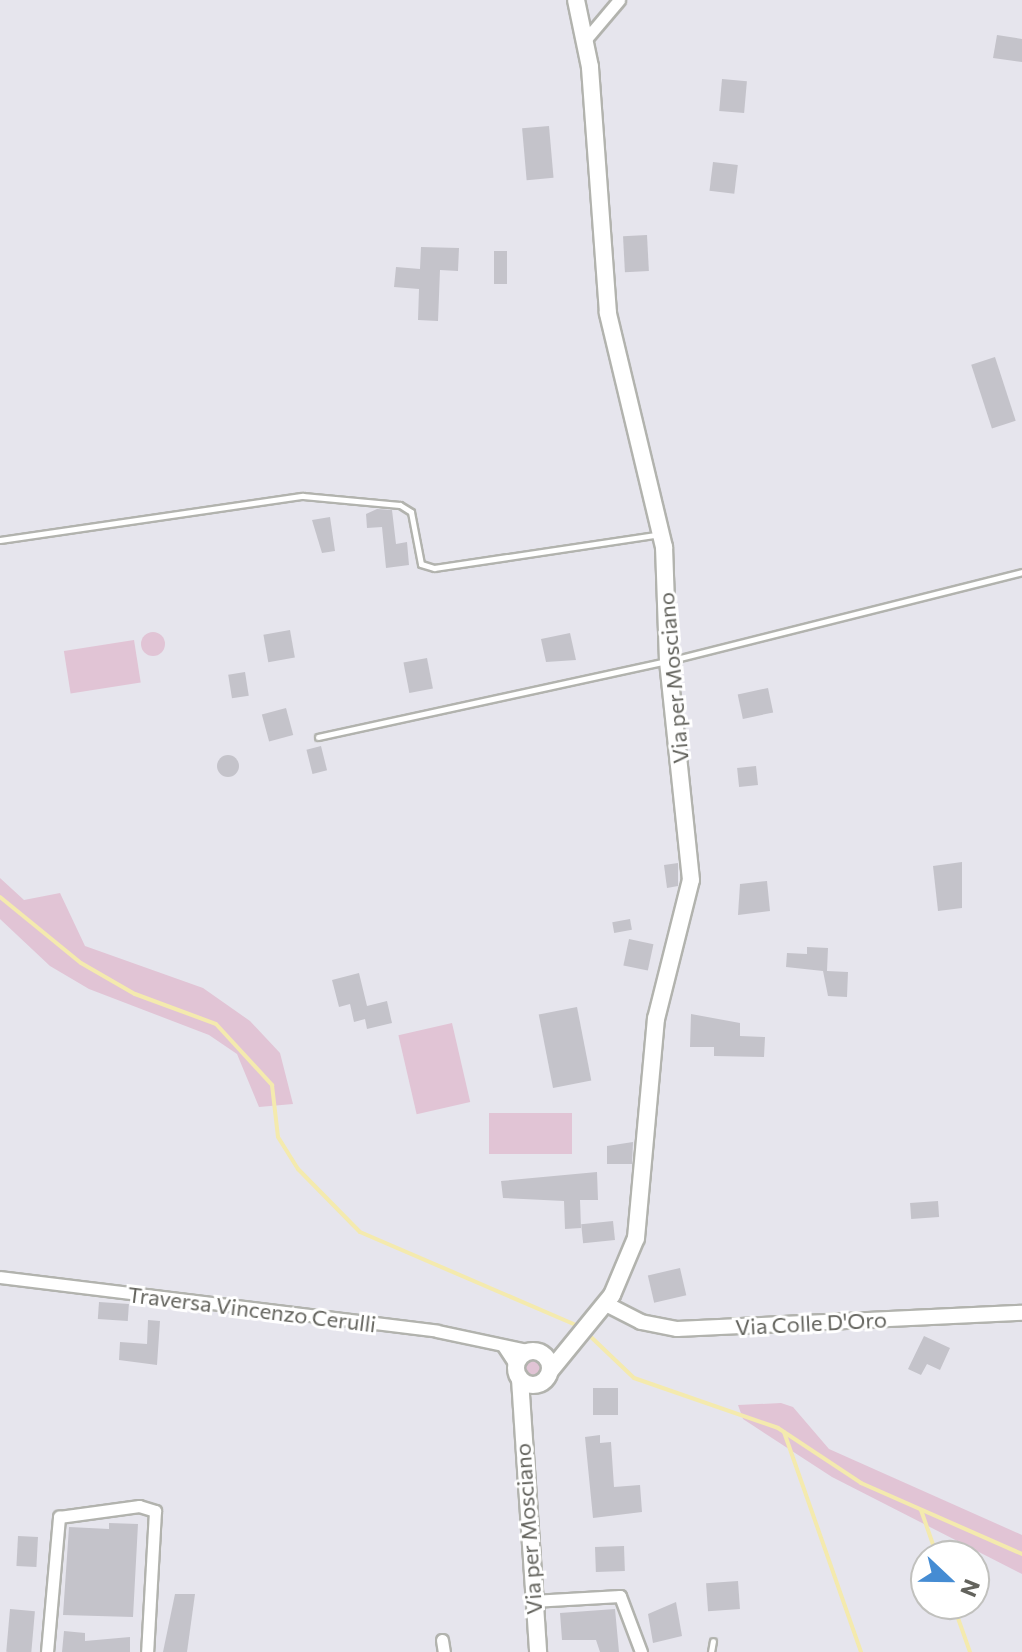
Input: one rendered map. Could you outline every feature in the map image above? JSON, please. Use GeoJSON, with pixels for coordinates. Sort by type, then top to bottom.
{"type":"FeatureCollection","features":[{"type":"Feature","properties":{"kind":"main road","name":"Via per Mosciano"},"geometry":{"type":"LineString","coordinates":[[524,1406],[606,1304],[640,1223],[656,1019],[691,880],[668,661],[661,534],[608,313],[586,39],[576,0]]}},
{"type":"Feature","properties":{"kind":"main road"},"geometry":{"type":"LineString","coordinates":[[545,1378],[518,1372],[534,1352],[576,1343]]}},
{"type":"Feature","properties":{"kind":"main road"},"geometry":{"type":"LineString","coordinates":[[534,1352],[545,1378]]}},
{"type":"Feature","properties":{"kind":"main road","name":"Via per Mosciano"},"geometry":{"type":"LineString","coordinates":[[518,1372],[524,1406],[532,1601],[538,1652]]}},
{"type":"Feature","properties":{"kind":"street"},"geometry":{"type":"LineString","coordinates":[[586,39],[619,0]]}},
{"type":"Feature","properties":{"kind":"street","name":"Traversa Vincenzo Cerulli"},"geometry":{"type":"LineString","coordinates":[[0,1277],[437,1331],[534,1352]]}},
{"type":"Feature","properties":{"kind":"street","name":"Via Colle D'Oro"},"geometry":{"type":"LineString","coordinates":[[606,1304],[677,1329],[1022,1313]]}},
{"type":"Feature","properties":{"kind":"street"},"geometry":{"type":"LineString","coordinates":[[503,1346],[518,1372]]}},
{"type":"Feature","properties":{"kind":"street"},"geometry":{"type":"LineString","coordinates":[[47,1652],[53,1536],[68,1513],[155,1511],[147,1652]]}},
{"type":"Feature","properties":{"kind":"street"},"geometry":{"type":"LineString","coordinates":[[532,1601],[620,1596],[641,1652]]}},
{"type":"Feature","properties":{"kind":"lane"},"geometry":{"type":"LineString","coordinates":[[0,540],[303,496],[400,505],[411,512],[421,564],[434,568],[661,534]]}},
{"type":"Feature","properties":{"kind":"lane"},"geometry":{"type":"LineString","coordinates":[[318,737],[668,661],[1022,572]]}},
{"type":"Feature","properties":{"kind":"lane"},"geometry":{"type":"LineString","coordinates":[[700,1648],[710,1652],[713,1641]]}},
{"type":"Feature","properties":{"kind":"shaded area"},"geometry":{"type":"Polygon","coordinates":[[[153,632],[162,635],[165,644],[162,653],[153,656],[144,653],[141,644],[144,635],[153,632]]]}},
{"type":"Feature","properties":{"kind":"shaded area"},"geometry":{"type":"Polygon","coordinates":[[[134,640],[141,682],[71,694],[64,651],[134,640]]]}},
{"type":"Feature","properties":{"kind":"shaded area"},"geometry":{"type":"Polygon","coordinates":[[[0,878],[24,900],[60,893],[85,946],[203,988],[250,1021],[280,1053],[293,1104],[259,1107],[237,1054],[209,1035],[89,989],[50,966],[0,919],[0,878]]]}},
{"type":"Feature","properties":{"kind":"shaded area"},"geometry":{"type":"Polygon","coordinates":[[[452,1023],[470,1102],[417,1114],[398,1035],[452,1023]]]}},
{"type":"Feature","properties":{"kind":"shaded area"},"geometry":{"type":"Polygon","coordinates":[[[489,1113],[572,1113],[572,1154],[489,1154],[489,1113]]]}},
{"type":"Feature","properties":{"kind":"shaded area"},"geometry":{"type":"Polygon","coordinates":[[[533,1359],[540,1362],[543,1369],[540,1376],[533,1379],[526,1376],[523,1369],[526,1362],[533,1359]]]}},
{"type":"Feature","properties":{"kind":"shaded area"},"geometry":{"type":"Polygon","coordinates":[[[781,1403],[793,1407],[829,1449],[1022,1535],[1022,1574],[990,1558],[990,1540],[955,1540],[832,1477],[743,1419],[738,1405],[781,1403]]]}},
{"type":"Feature","properties":{"kind":"building"},"geometry":{"type":"Polygon","coordinates":[[[997,35],[1022,39],[1022,62],[993,58],[997,35]]]}},
{"type":"Feature","properties":{"kind":"building"},"geometry":{"type":"Polygon","coordinates":[[[722,79],[747,81],[744,113],[719,111],[722,79]]]}},
{"type":"Feature","properties":{"kind":"building"},"geometry":{"type":"Polygon","coordinates":[[[549,126],[554,178],[527,180],[522,128],[549,126]]]}},
{"type":"Feature","properties":{"kind":"building"},"geometry":{"type":"Polygon","coordinates":[[[713,162],[738,165],[734,194],[709,191],[713,162]]]}},
{"type":"Feature","properties":{"kind":"building"},"geometry":{"type":"Polygon","coordinates":[[[647,235],[649,271],[625,272],[623,236],[647,235]]]}},
{"type":"Feature","properties":{"kind":"building"},"geometry":{"type":"Polygon","coordinates":[[[421,247],[459,248],[458,271],[440,270],[438,321],[418,320],[419,289],[394,287],[396,267],[420,269],[421,247]]]}},
{"type":"Feature","properties":{"kind":"building"},"geometry":{"type":"Polygon","coordinates":[[[494,251],[507,251],[507,284],[494,284],[494,251]]]}},
{"type":"Feature","properties":{"kind":"building"},"geometry":{"type":"Polygon","coordinates":[[[995,357],[1016,421],[992,428],[971,365],[995,357]]]}},
{"type":"Feature","properties":{"kind":"building"},"geometry":{"type":"Polygon","coordinates":[[[377,509],[392,510],[396,544],[407,542],[409,565],[386,568],[382,527],[367,528],[366,514],[377,509]]]}},
{"type":"Feature","properties":{"kind":"building"},"geometry":{"type":"Polygon","coordinates":[[[330,517],[335,551],[322,553],[312,520],[330,517]]]}},
{"type":"Feature","properties":{"kind":"building"},"geometry":{"type":"Polygon","coordinates":[[[290,630],[295,658],[268,662],[263,635],[290,630]]]}},
{"type":"Feature","properties":{"kind":"building"},"geometry":{"type":"Polygon","coordinates":[[[570,633],[576,660],[546,662],[541,639],[570,633]]]}},
{"type":"Feature","properties":{"kind":"building"},"geometry":{"type":"Polygon","coordinates":[[[427,658],[433,688],[409,693],[403,663],[427,658]]]}},
{"type":"Feature","properties":{"kind":"building"},"geometry":{"type":"Polygon","coordinates":[[[245,672],[249,696],[232,698],[228,675],[245,672]]]}},
{"type":"Feature","properties":{"kind":"building"},"geometry":{"type":"Polygon","coordinates":[[[768,688],[773,712],[743,719],[738,694],[768,688]]]}},
{"type":"Feature","properties":{"kind":"building"},"geometry":{"type":"Polygon","coordinates":[[[286,708],[293,735],[269,742],[262,714],[286,708]]]}},
{"type":"Feature","properties":{"kind":"building"},"geometry":{"type":"Polygon","coordinates":[[[321,746],[327,770],[312,774],[306,750],[321,746]]]}},
{"type":"Feature","properties":{"kind":"building"},"geometry":{"type":"Polygon","coordinates":[[[228,755],[236,758],[239,766],[236,774],[228,777],[220,774],[217,766],[220,758],[228,755]]]}},
{"type":"Feature","properties":{"kind":"building"},"geometry":{"type":"Polygon","coordinates":[[[756,766],[758,785],[739,787],[737,768],[756,766]]]}},
{"type":"Feature","properties":{"kind":"building"},"geometry":{"type":"Polygon","coordinates":[[[962,862],[962,908],[938,911],[933,866],[962,862]]]}},
{"type":"Feature","properties":{"kind":"building"},"geometry":{"type":"Polygon","coordinates":[[[678,863],[678,886],[667,888],[664,865],[678,863]]]}},
{"type":"Feature","properties":{"kind":"building"},"geometry":{"type":"Polygon","coordinates":[[[767,881],[770,911],[738,915],[740,884],[767,881]]]}},
{"type":"Feature","properties":{"kind":"building"},"geometry":{"type":"Polygon","coordinates":[[[630,919],[632,930],[614,933],[612,922],[630,919]]]}},
{"type":"Feature","properties":{"kind":"building"},"geometry":{"type":"Polygon","coordinates":[[[629,939],[653,944],[648,971],[623,965],[629,939]]]}},
{"type":"Feature","properties":{"kind":"building"},"geometry":{"type":"Polygon","coordinates":[[[807,947],[828,948],[827,971],[848,972],[847,997],[828,996],[823,971],[786,967],[787,953],[807,954],[807,947]]]}},
{"type":"Feature","properties":{"kind":"building"},"geometry":{"type":"Polygon","coordinates":[[[359,973],[367,1006],[387,1001],[392,1023],[367,1029],[365,1019],[354,1022],[350,1004],[339,1007],[332,980],[359,973]]]}},
{"type":"Feature","properties":{"kind":"building"},"geometry":{"type":"Polygon","coordinates":[[[577,1007],[591,1081],[553,1088],[539,1014],[577,1007]]]}},
{"type":"Feature","properties":{"kind":"building"},"geometry":{"type":"Polygon","coordinates":[[[691,1014],[740,1023],[740,1036],[765,1037],[764,1057],[714,1056],[714,1047],[690,1047],[691,1014]]]}},
{"type":"Feature","properties":{"kind":"building"},"geometry":{"type":"Polygon","coordinates":[[[633,1142],[632,1164],[607,1164],[607,1146],[633,1142]]]}},
{"type":"Feature","properties":{"kind":"building"},"geometry":{"type":"Polygon","coordinates":[[[597,1172],[598,1200],[580,1200],[581,1228],[565,1229],[564,1201],[503,1198],[501,1181],[597,1172]]]}},
{"type":"Feature","properties":{"kind":"building"},"geometry":{"type":"Polygon","coordinates":[[[938,1201],[939,1217],[911,1219],[910,1203],[938,1201]]]}},
{"type":"Feature","properties":{"kind":"building"},"geometry":{"type":"Polygon","coordinates":[[[613,1221],[615,1240],[583,1243],[581,1224],[613,1221]]]}},
{"type":"Feature","properties":{"kind":"building"},"geometry":{"type":"Polygon","coordinates":[[[680,1268],[686,1295],[654,1303],[648,1275],[680,1268]]]}},
{"type":"Feature","properties":{"kind":"building"},"geometry":{"type":"Polygon","coordinates":[[[99,1302],[129,1304],[128,1321],[98,1319],[99,1302]]]}},
{"type":"Feature","properties":{"kind":"building"},"geometry":{"type":"Polygon","coordinates":[[[148,1320],[160,1321],[157,1365],[119,1360],[120,1342],[147,1344],[148,1320]]]}},
{"type":"Feature","properties":{"kind":"building"},"geometry":{"type":"Polygon","coordinates":[[[924,1336],[950,1348],[940,1370],[927,1364],[921,1375],[908,1369],[924,1336]]]}},
{"type":"Feature","properties":{"kind":"building"},"geometry":{"type":"Polygon","coordinates":[[[593,1388],[618,1388],[618,1415],[593,1415],[593,1388]]]}},
{"type":"Feature","properties":{"kind":"building"},"geometry":{"type":"Polygon","coordinates":[[[600,1435],[600,1443],[611,1442],[614,1487],[640,1485],[642,1512],[593,1518],[585,1437],[600,1435]]]}},
{"type":"Feature","properties":{"kind":"building"},"geometry":{"type":"Polygon","coordinates":[[[109,1523],[138,1524],[133,1617],[63,1615],[69,1527],[109,1529],[109,1523]]]}},
{"type":"Feature","properties":{"kind":"building"},"geometry":{"type":"Polygon","coordinates":[[[18,1536],[38,1537],[36,1567],[16,1566],[18,1536]]]}},
{"type":"Feature","properties":{"kind":"building"},"geometry":{"type":"Polygon","coordinates":[[[624,1546],[625,1571],[596,1572],[595,1547],[624,1546]]]}},
{"type":"Feature","properties":{"kind":"building"},"geometry":{"type":"Polygon","coordinates":[[[738,1581],[740,1609],[708,1611],[706,1583],[738,1581]]]}},
{"type":"Feature","properties":{"kind":"building"},"geometry":{"type":"Polygon","coordinates":[[[175,1594],[195,1594],[187,1652],[163,1652],[175,1594]]]}},
{"type":"Feature","properties":{"kind":"building"},"geometry":{"type":"Polygon","coordinates":[[[676,1602],[682,1636],[653,1643],[648,1614],[676,1602]]]}},
{"type":"Feature","properties":{"kind":"building"},"geometry":{"type":"Polygon","coordinates":[[[10,1609],[35,1611],[31,1652],[6,1652],[10,1609]]]}},
{"type":"Feature","properties":{"kind":"building"},"geometry":{"type":"Polygon","coordinates":[[[615,1609],[619,1652],[600,1652],[596,1640],[562,1640],[560,1613],[615,1609]]]}},
{"type":"Feature","properties":{"kind":"building"},"geometry":{"type":"Polygon","coordinates":[[[64,1631],[85,1633],[85,1641],[130,1637],[130,1652],[62,1652],[64,1631]]]}},
{"type":"Feature","properties":{"kind":"waterway"},"geometry":{"type":"LineString","coordinates":[[0,897],[81,963],[135,994],[216,1024],[272,1085],[278,1137],[298,1169],[360,1232],[578,1326]]}},
{"type":"Feature","properties":{"kind":"waterway"},"geometry":{"type":"LineString","coordinates":[[591,1337],[634,1378],[778,1428],[861,1483],[1022,1554]]}},
{"type":"Feature","properties":{"kind":"waterway"},"geometry":{"type":"LineString","coordinates":[[784,1432],[861,1652]]}},
{"type":"Feature","properties":{"kind":"waterway"},"geometry":{"type":"LineString","coordinates":[[921,1510],[931,1540]]}},
{"type":"Feature","properties":{"kind":"waterway"},"geometry":{"type":"LineString","coordinates":[[959,1620],[970,1652]]}}]}
